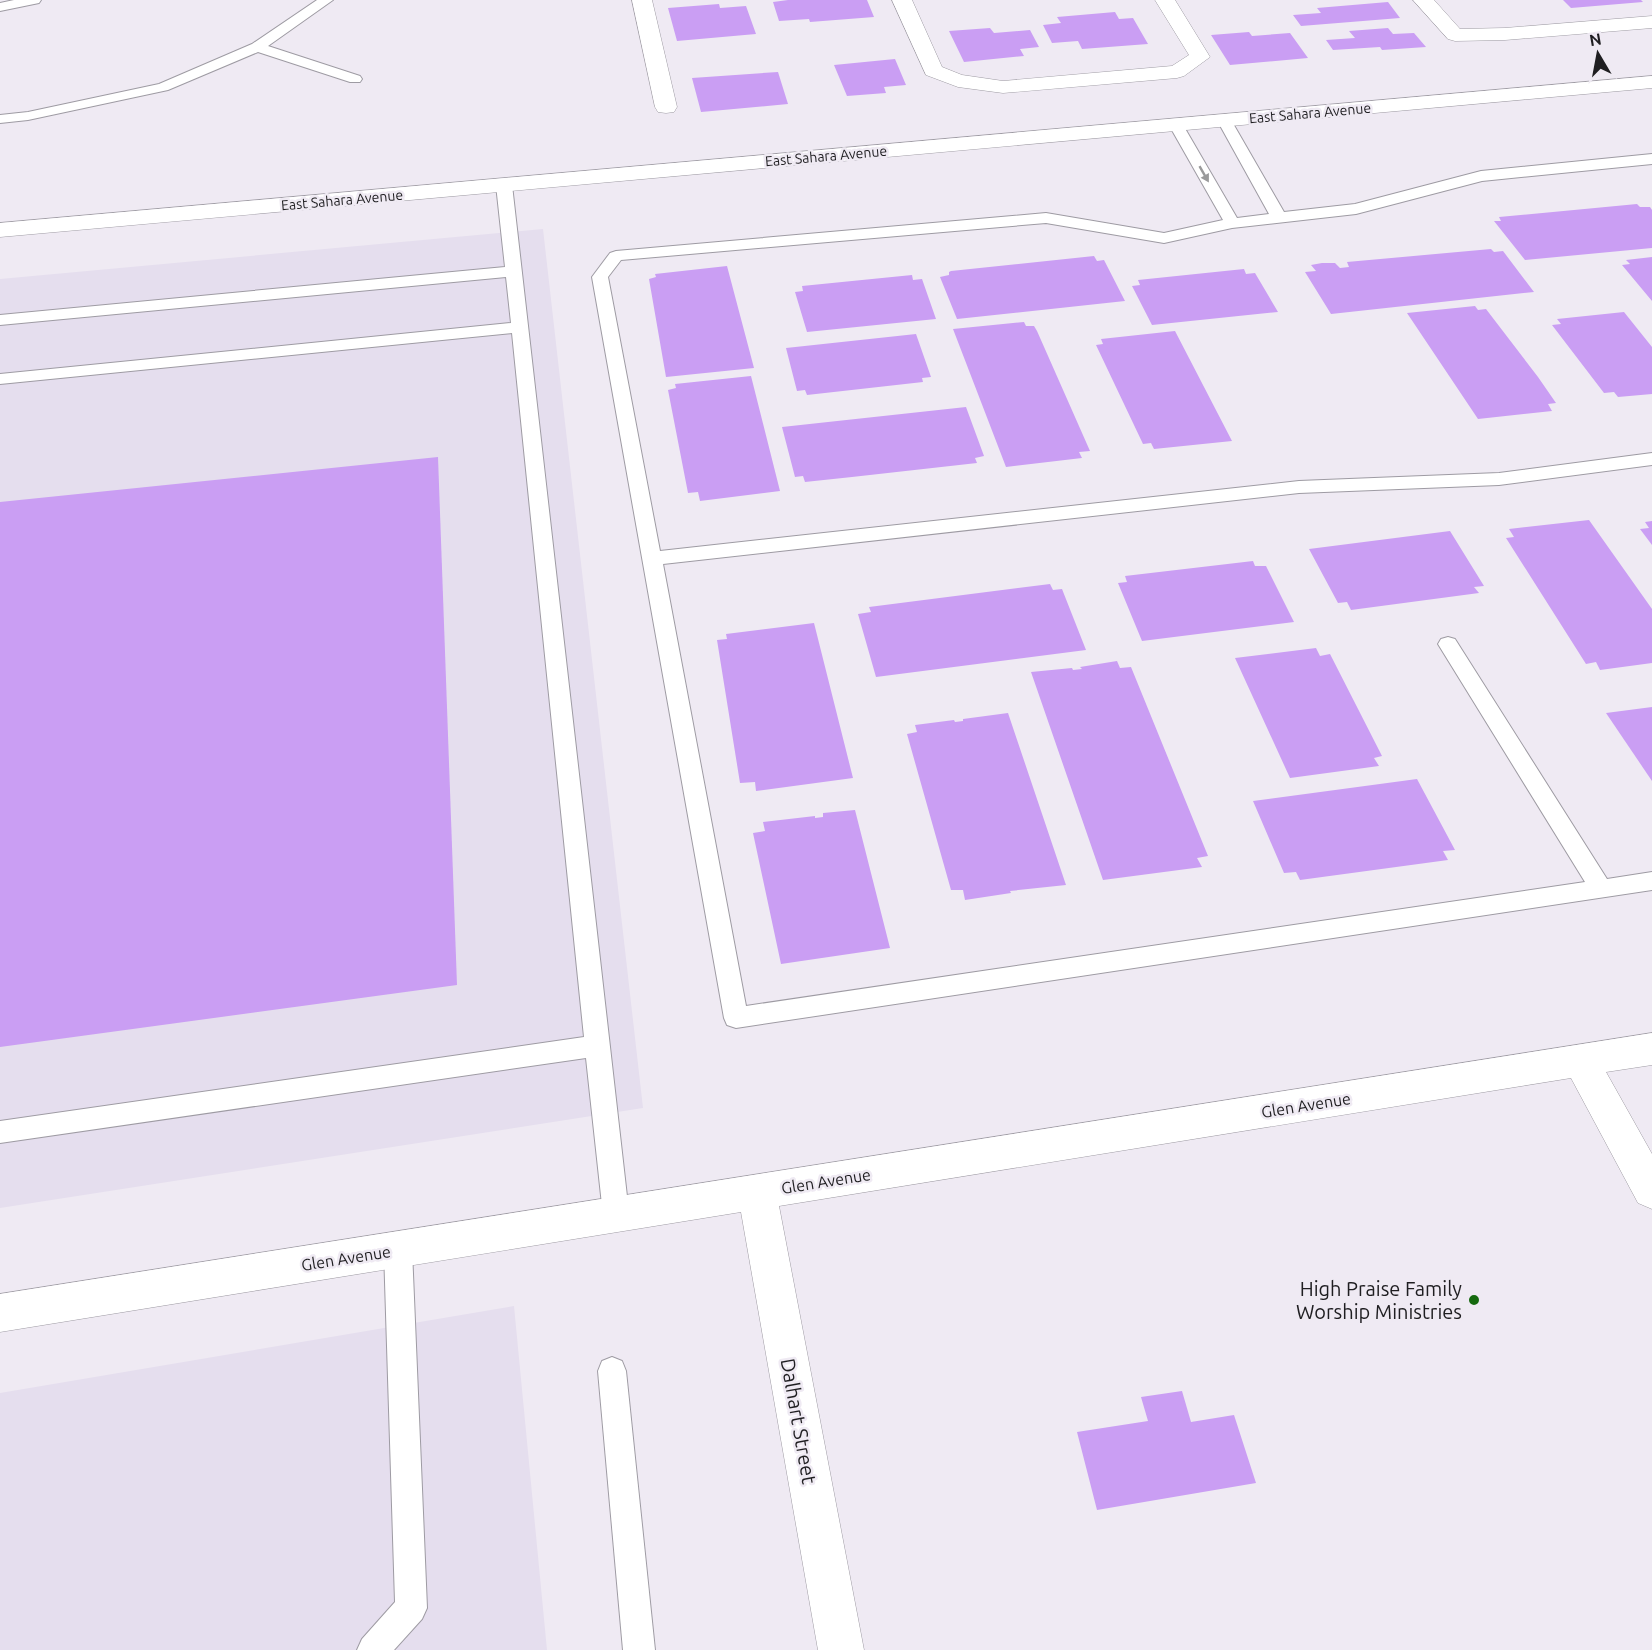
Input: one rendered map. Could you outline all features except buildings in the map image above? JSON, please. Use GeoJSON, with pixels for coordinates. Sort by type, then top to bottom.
{"type":"FeatureCollection","features":[{"type":"Feature","properties":{"kind":"street"},"geometry":{"type":"LineString","coordinates":[[642,0],[666,107]]}},
{"type":"Feature","properties":{"kind":"street"},"geometry":{"type":"LineString","coordinates":[[902,0],[933,70],[958,81],[1003,87],[1177,72],[1200,57],[1165,0]]}},
{"type":"Feature","properties":{"kind":"street"},"geometry":{"type":"LineString","coordinates":[[1423,0],[1455,35],[1505,34],[1652,22]]}},
{"type":"Feature","properties":{"kind":"street","name":"East Sahara Avenue"},"geometry":{"type":"LineString","coordinates":[[0,230],[1652,82]]}},
{"type":"Feature","properties":{"kind":"street","name":"Glen Avenue"},"geometry":{"type":"LineString","coordinates":[[0,1313],[1652,1049]]}},
{"type":"Feature","properties":{"kind":"street"},"geometry":{"type":"LineString","coordinates":[[1581,1060],[1652,1191]]}},
{"type":"Feature","properties":{"kind":"street","name":"Dalhart Street"},"geometry":{"type":"LineString","coordinates":[[757,1192],[841,1650]]}},
{"type":"Feature","properties":{"kind":"lane"},"geometry":{"type":"LineString","coordinates":[[0,7],[34,0]]}},
{"type":"Feature","properties":{"kind":"lane"},"geometry":{"type":"LineString","coordinates":[[0,119],[28,116],[163,87],[257,47],[326,0]]}},
{"type":"Feature","properties":{"kind":"lane"},"geometry":{"type":"LineString","coordinates":[[257,47],[356,79]]}},
{"type":"Feature","properties":{"kind":"lane"},"geometry":{"type":"LineString","coordinates":[[1224,120],[1279,218]]}},
{"type":"Feature","properties":{"kind":"lane"},"geometry":{"type":"LineString","coordinates":[[1176,125],[1232,223]]}},
{"type":"Feature","properties":{"kind":"lane"},"geometry":{"type":"LineString","coordinates":[[1652,159],[1481,176],[1356,209],[1232,223],[1164,238],[1046,218],[615,256],[600,277],[736,1018],[1652,880]]}},
{"type":"Feature","properties":{"kind":"lane"},"geometry":{"type":"LineString","coordinates":[[504,185],[616,1215]]}},
{"type":"Feature","properties":{"kind":"lane"},"geometry":{"type":"LineString","coordinates":[[0,320],[513,271]]}},
{"type":"Feature","properties":{"kind":"lane"},"geometry":{"type":"LineString","coordinates":[[0,379],[519,327]]}},
{"type":"Feature","properties":{"kind":"lane"},"geometry":{"type":"LineString","coordinates":[[651,559],[1299,487],[1499,479],[1652,459]]}},
{"type":"Feature","properties":{"kind":"lane"},"geometry":{"type":"LineString","coordinates":[[1448,644],[1601,888]]}},
{"type":"Feature","properties":{"kind":"lane"},"geometry":{"type":"LineString","coordinates":[[0,1132],[596,1046]]}},
{"type":"Feature","properties":{"kind":"lane"},"geometry":{"type":"LineString","coordinates":[[374,1650],[411,1608],[398,1250]]}},
{"type":"Feature","properties":{"kind":"lane"},"geometry":{"type":"LineString","coordinates":[[612,1371],[639,1650]]}},
{"type":"Feature","properties":{"kind":"shaded area"},"geometry":{"type":"Polygon","coordinates":[[[543,229],[643,1108],[0,1208],[0,279],[543,229]]]}},
{"type":"Feature","properties":{"kind":"shaded area"},"geometry":{"type":"Polygon","coordinates":[[[514,1306],[547,1650],[0,1650],[0,1393],[514,1306]]]}},
{"type":"Feature","properties":{"kind":"place","name":"High Praise Family Worship Ministries"},"geometry":{"type":"Point","coordinates":[1474,1300]}}]}
